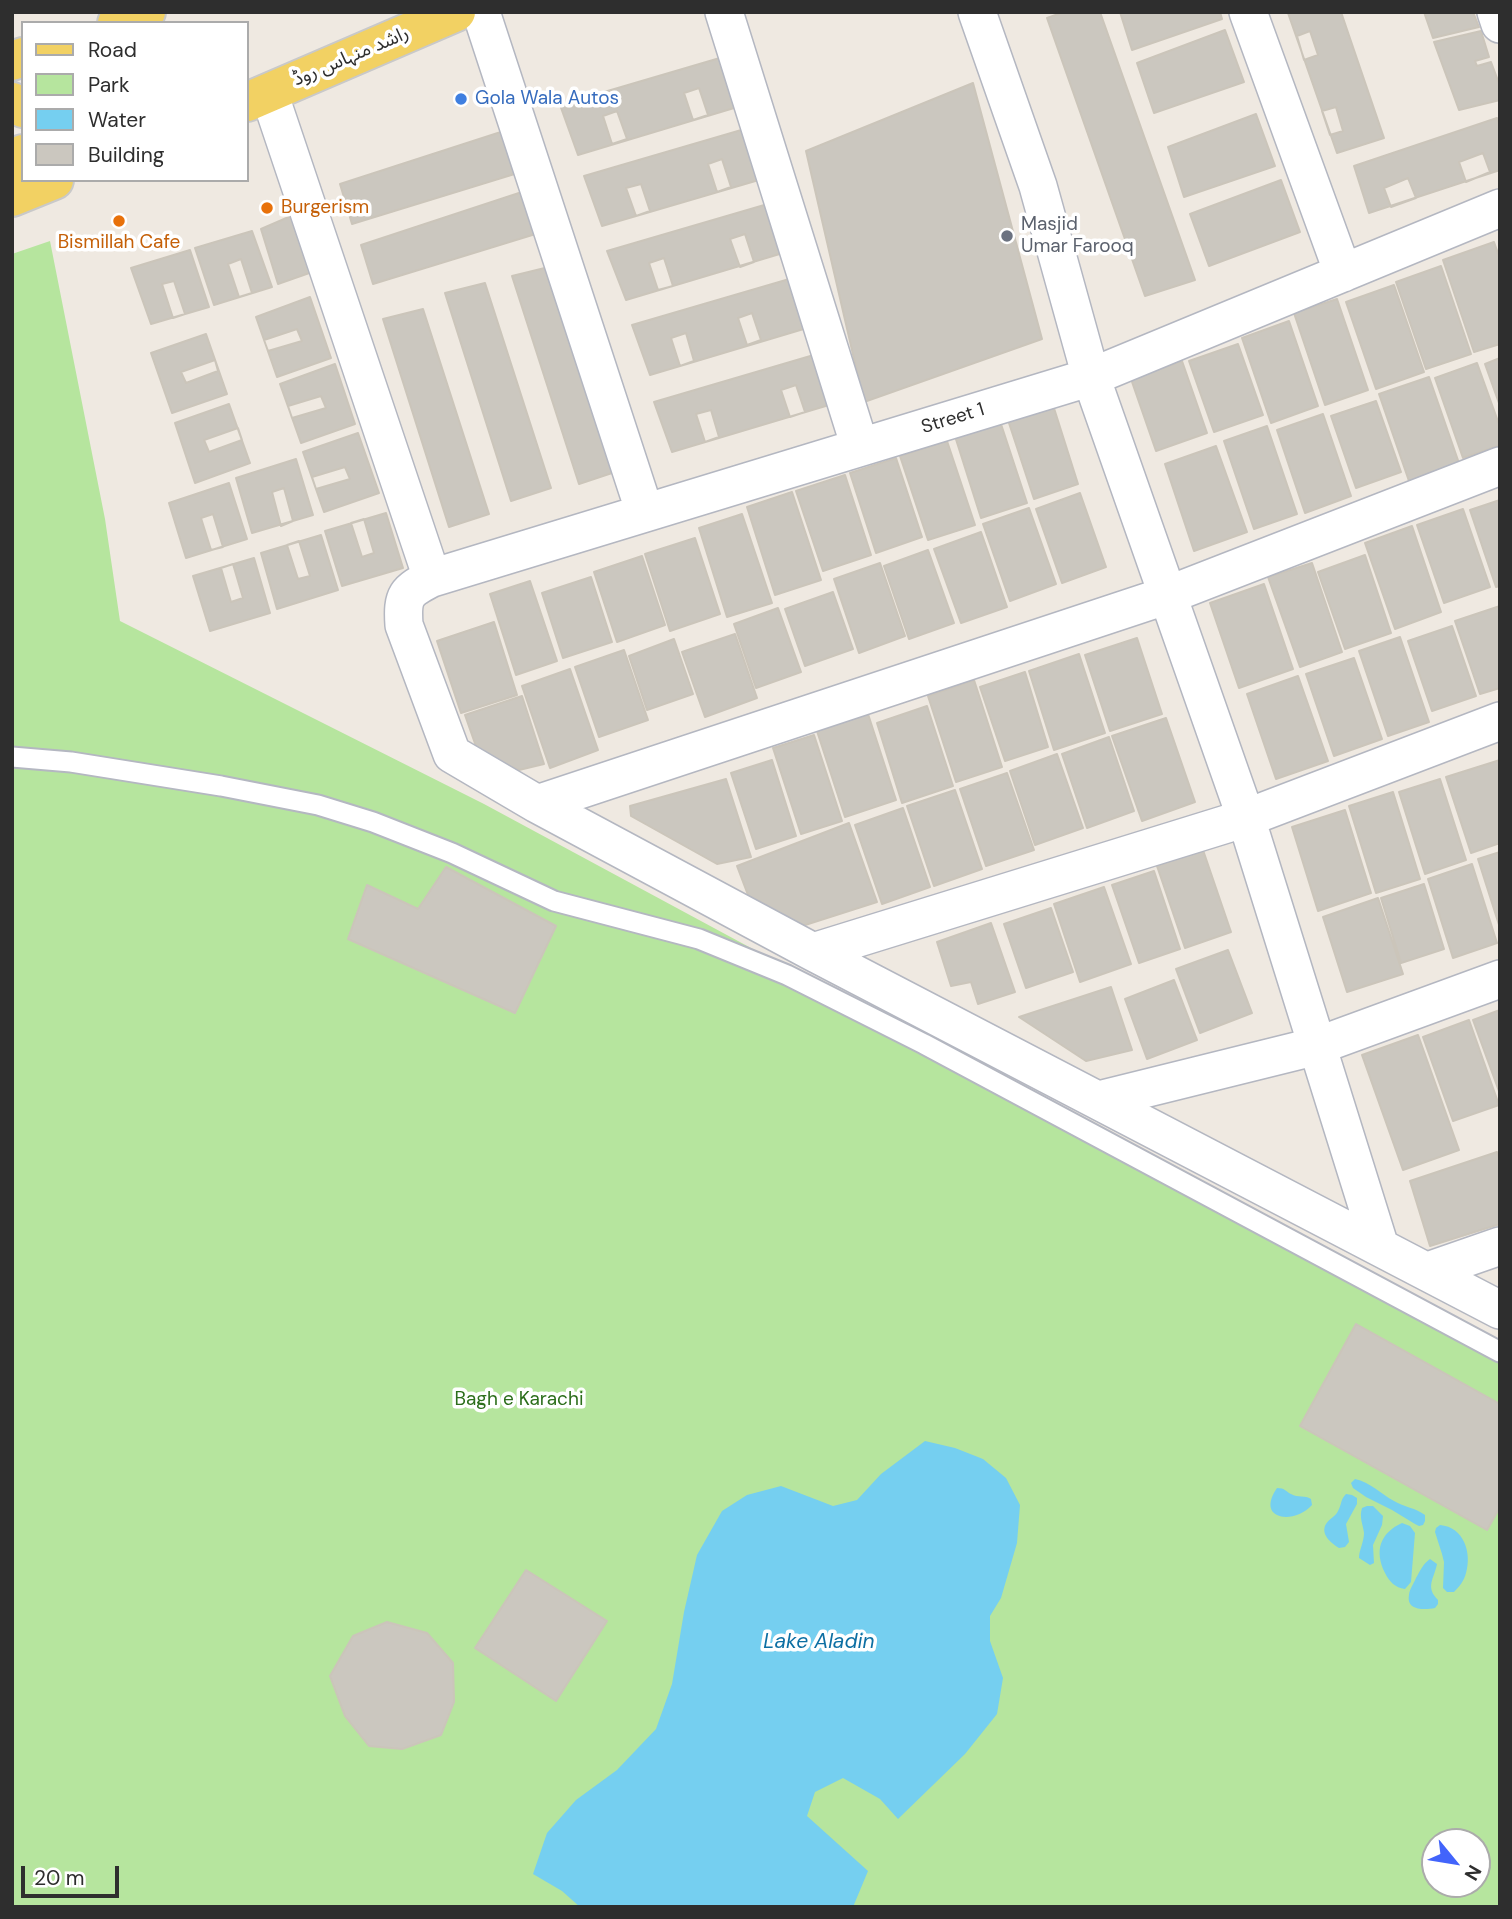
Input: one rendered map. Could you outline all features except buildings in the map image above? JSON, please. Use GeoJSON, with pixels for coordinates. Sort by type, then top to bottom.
{"type":"FeatureCollection","features":[{"type":"Feature","properties":{"kind":"main road"},"geometry":{"type":"LineString","coordinates":[[122,21],[146,12]]}},
{"type":"Feature","properties":{"kind":"main road","name":"راشد منہاس روڈ"},"geometry":{"type":"LineString","coordinates":[[258,97],[456,12]]}},
{"type":"Feature","properties":{"kind":"main road"},"geometry":{"type":"LineString","coordinates":[[12,197],[49,182]]}},
{"type":"Feature","properties":{"kind":"street"},"geometry":{"type":"LineString","coordinates":[[481,12],[645,513]]}},
{"type":"Feature","properties":{"kind":"street"},"geometry":{"type":"LineString","coordinates":[[723,12],[860,447]]}},
{"type":"Feature","properties":{"kind":"street"},"geometry":{"type":"LineString","coordinates":[[977,12],[1038,186],[1091,377],[1246,818],[1380,1247]]}},
{"type":"Feature","properties":{"kind":"street"},"geometry":{"type":"LineString","coordinates":[[1248,12],[1343,273]]}},
{"type":"Feature","properties":{"kind":"street"},"geometry":{"type":"LineString","coordinates":[[1496,12],[1500,24]]}},
{"type":"Feature","properties":{"kind":"street"},"geometry":{"type":"LineString","coordinates":[[258,97],[432,578]]}},
{"type":"Feature","properties":{"kind":"street","name":"Street 1"},"geometry":{"type":"LineString","coordinates":[[537,804],[452,754],[404,625],[403,605],[412,588],[432,578],[1091,377],[1500,208]]}},
{"type":"Feature","properties":{"kind":"street"},"geometry":{"type":"LineString","coordinates":[[537,804],[1168,595],[1500,466]]}},
{"type":"Feature","properties":{"kind":"street"},"geometry":{"type":"LineString","coordinates":[[813,952],[1246,818],[1500,721]]}},
{"type":"Feature","properties":{"kind":"street"},"geometry":{"type":"LineString","coordinates":[[537,804],[813,952],[1500,1310]]}},
{"type":"Feature","properties":{"kind":"street"},"geometry":{"type":"LineString","coordinates":[[1099,1100],[1317,1046],[1500,979]]}},
{"type":"Feature","properties":{"kind":"street"},"geometry":{"type":"LineString","coordinates":[[1428,1271],[1500,1246]]}},
{"type":"Feature","properties":{"kind":"lane"},"geometry":{"type":"LineString","coordinates":[[12,757],[71,762],[318,805],[373,822],[452,853],[554,901],[699,939],[787,975],[924,1044],[1500,1352]]}},
{"type":"Feature","properties":{"kind":"green space","name":"Bagh e Karachi"},"geometry":{"type":"Polygon","coordinates":[[[50,241],[105,519],[120,621],[484,804],[1500,1352],[1500,1907],[12,1907],[12,254],[50,241]]]}},
{"type":"Feature","properties":{"kind":"water","name":"Lake Aladin"},"geometry":{"type":"Polygon","coordinates":[[[925,1441],[955,1448],[983,1459],[1006,1478],[1020,1505],[1017,1543],[1001,1598],[990,1616],[990,1641],[1003,1678],[997,1714],[965,1754],[898,1819],[880,1799],[843,1778],[815,1792],[807,1816],[868,1871],[853,1907],[580,1907],[562,1891],[533,1874],[547,1833],[576,1800],[617,1770],[656,1729],[672,1684],[697,1555],[722,1511],[747,1495],[781,1486],[833,1506],[857,1500],[881,1474],[925,1441]]]}},
{"type":"Feature","properties":{"kind":"water"},"geometry":{"type":"Polygon","coordinates":[[[1355,1479],[1425,1515],[1423,1525],[1419,1526],[1366,1497],[1353,1488],[1351,1483],[1355,1479]]]}},
{"type":"Feature","properties":{"kind":"water"},"geometry":{"type":"Polygon","coordinates":[[[1277,1488],[1309,1498],[1312,1505],[1296,1515],[1280,1516],[1274,1513],[1271,1507],[1271,1499],[1277,1488]]]}},
{"type":"Feature","properties":{"kind":"water"},"geometry":{"type":"Polygon","coordinates":[[[1346,1494],[1357,1498],[1357,1504],[1346,1524],[1349,1542],[1345,1547],[1339,1548],[1327,1538],[1324,1531],[1346,1494]]]}},
{"type":"Feature","properties":{"kind":"water"},"geometry":{"type":"Polygon","coordinates":[[[1373,1506],[1383,1516],[1373,1545],[1374,1563],[1370,1565],[1359,1558],[1364,1533],[1361,1512],[1362,1508],[1373,1506]]]}},
{"type":"Feature","properties":{"kind":"water"},"geometry":{"type":"Polygon","coordinates":[[[1402,1523],[1410,1526],[1415,1533],[1411,1582],[1405,1589],[1395,1586],[1388,1579],[1380,1557],[1384,1537],[1402,1523]]]}},
{"type":"Feature","properties":{"kind":"water"},"geometry":{"type":"Polygon","coordinates":[[[1440,1525],[1455,1531],[1467,1550],[1466,1573],[1454,1592],[1447,1592],[1443,1588],[1444,1562],[1435,1532],[1440,1525]]]}},
{"type":"Feature","properties":{"kind":"water"},"geometry":{"type":"Polygon","coordinates":[[[1430,1559],[1437,1564],[1431,1587],[1438,1604],[1435,1608],[1413,1607],[1409,1593],[1420,1570],[1430,1559]]]}},
{"type":"Feature","properties":{"kind":"place","name":"Gola Wala Autos"},"geometry":{"type":"Point","coordinates":[461,99]}},
{"type":"Feature","properties":{"kind":"place","name":"Burgerism"},"geometry":{"type":"Point","coordinates":[267,208]}},
{"type":"Feature","properties":{"kind":"place","name":"Bismillah Cafe"},"geometry":{"type":"Point","coordinates":[119,221]}},
{"type":"Feature","properties":{"kind":"place","name":"Masjid Umar Farooq"},"geometry":{"type":"Point","coordinates":[1007,236]}}]}
